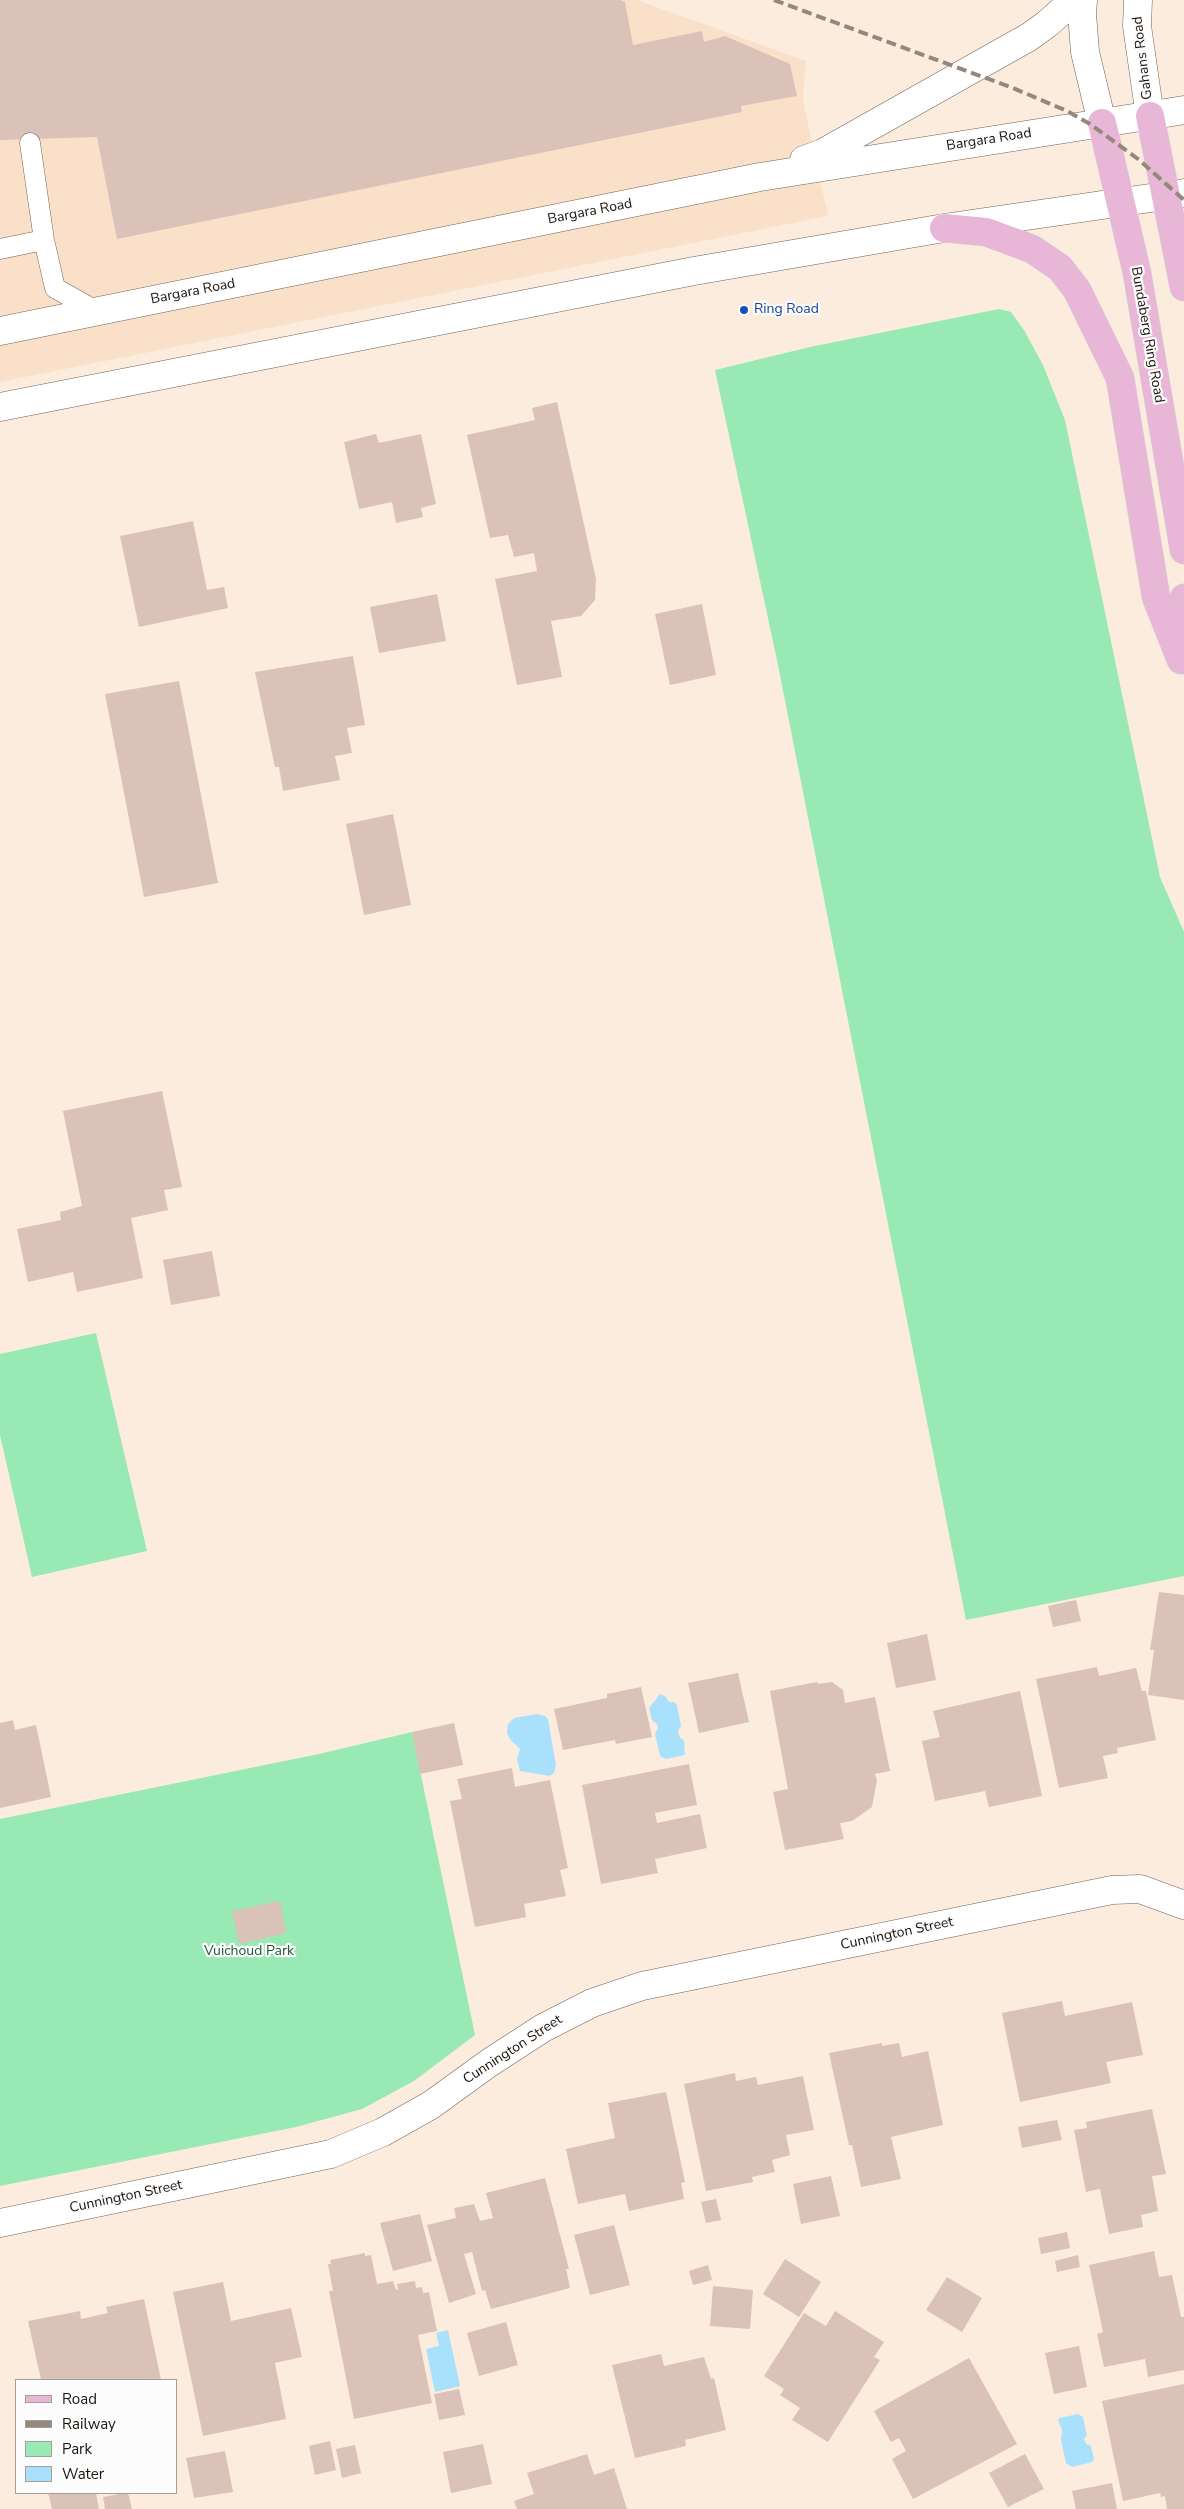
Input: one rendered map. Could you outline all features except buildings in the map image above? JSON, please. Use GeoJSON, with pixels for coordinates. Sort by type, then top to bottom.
{"type":"FeatureCollection","features":[{"type":"Feature","properties":{"kind":"main road"},"geometry":{"type":"LineString","coordinates":[[760,177],[823,153],[1029,37],[1074,0]]}},
{"type":"Feature","properties":{"kind":"main road"},"geometry":{"type":"LineString","coordinates":[[1083,0],[1082,14],[1086,52],[1102,122]]}},
{"type":"Feature","properties":{"kind":"main road","name":"Gahans Road"},"geometry":{"type":"LineString","coordinates":[[1138,0],[1137,26],[1150,116]]}},
{"type":"Feature","properties":{"kind":"main road","name":"Bargara Road"},"geometry":{"type":"LineString","coordinates":[[0,331],[760,177],[1184,110]]}},
{"type":"Feature","properties":{"kind":"main road"},"geometry":{"type":"LineString","coordinates":[[1150,116],[1175,194],[1184,287]]}},
{"type":"Feature","properties":{"kind":"main road","name":"Bundaberg Ring Road"},"geometry":{"type":"LineString","coordinates":[[1102,122],[1137,273],[1184,550]]}},
{"type":"Feature","properties":{"kind":"main road"},"geometry":{"type":"LineString","coordinates":[[0,407],[694,270],[1121,200],[1175,194]]}},
{"type":"Feature","properties":{"kind":"main road"},"geometry":{"type":"LineString","coordinates":[[944,228],[986,232],[1032,249],[1060,268],[1077,290],[1120,378],[1156,597],[1182,668]]}},
{"type":"Feature","properties":{"kind":"main road"},"geometry":{"type":"LineString","coordinates":[[1182,668],[1184,598]]}},
{"type":"Feature","properties":{"kind":"main road","name":"Cunnington Street"},"geometry":{"type":"LineString","coordinates":[[0,2223],[331,2154],[384,2132],[431,2105],[489,2063],[543,2028],[592,2003],[642,1986],[1112,1890],[1140,1889],[1184,1905]]}},
{"type":"Feature","properties":{"kind":"lane"},"geometry":{"type":"LineString","coordinates":[[30,143],[44,240],[55,288],[96,311]]}},
{"type":"Feature","properties":{"kind":"lane"},"geometry":{"type":"LineString","coordinates":[[0,249],[44,240]]}},
{"type":"Feature","properties":{"kind":"shaded area"},"geometry":{"type":"Polygon","coordinates":[[[0,0],[637,0],[806,61],[803,100],[828,216],[0,382],[0,0]]]}},
{"type":"Feature","properties":{"kind":"green space"},"geometry":{"type":"Polygon","coordinates":[[[999,309],[1011,312],[1024,330],[1043,365],[1065,420],[1160,877],[1184,932],[1184,1576],[966,1620],[778,665],[715,370],[810,347],[999,309]]]}},
{"type":"Feature","properties":{"kind":"green space"},"geometry":{"type":"Polygon","coordinates":[[[96,1333],[147,1551],[32,1577],[0,1435],[0,1354],[96,1333]]]}},
{"type":"Feature","properties":{"kind":"green space","name":"Vuichoud Park"},"geometry":{"type":"Polygon","coordinates":[[[412,1732],[475,2035],[414,2081],[362,2109],[296,2127],[0,2186],[0,1819],[319,1754],[412,1732]]]}},
{"type":"Feature","properties":{"kind":"water"},"geometry":{"type":"Polygon","coordinates":[[[660,1694],[666,1697],[669,1702],[674,1702],[677,1705],[681,1726],[678,1731],[680,1738],[684,1740],[685,1755],[666,1759],[660,1756],[655,1734],[658,1728],[657,1724],[652,1720],[649,1708],[660,1694]]]}},
{"type":"Feature","properties":{"kind":"water"},"geometry":{"type":"Polygon","coordinates":[[[537,1714],[548,1719],[556,1765],[554,1773],[550,1776],[520,1771],[517,1759],[520,1749],[507,1733],[508,1724],[514,1718],[537,1714]]]}},
{"type":"Feature","properties":{"kind":"water"},"geometry":{"type":"Polygon","coordinates":[[[448,2330],[460,2386],[435,2392],[426,2349],[439,2346],[436,2333],[448,2330]]]}},
{"type":"Feature","properties":{"kind":"water"},"geometry":{"type":"Polygon","coordinates":[[[1078,2414],[1083,2417],[1087,2435],[1084,2439],[1086,2444],[1091,2446],[1094,2459],[1092,2462],[1072,2467],[1066,2463],[1061,2440],[1062,2430],[1058,2420],[1059,2418],[1078,2414]]]}},
{"type":"Feature","properties":{"kind":"railway"},"geometry":{"type":"LineString","coordinates":[[774,0],[1013,88],[1067,111],[1090,124],[1138,159],[1184,200]]}},
{"type":"Feature","properties":{"kind":"place","name":"Ring Road"},"geometry":{"type":"Point","coordinates":[744,310]}}]}
